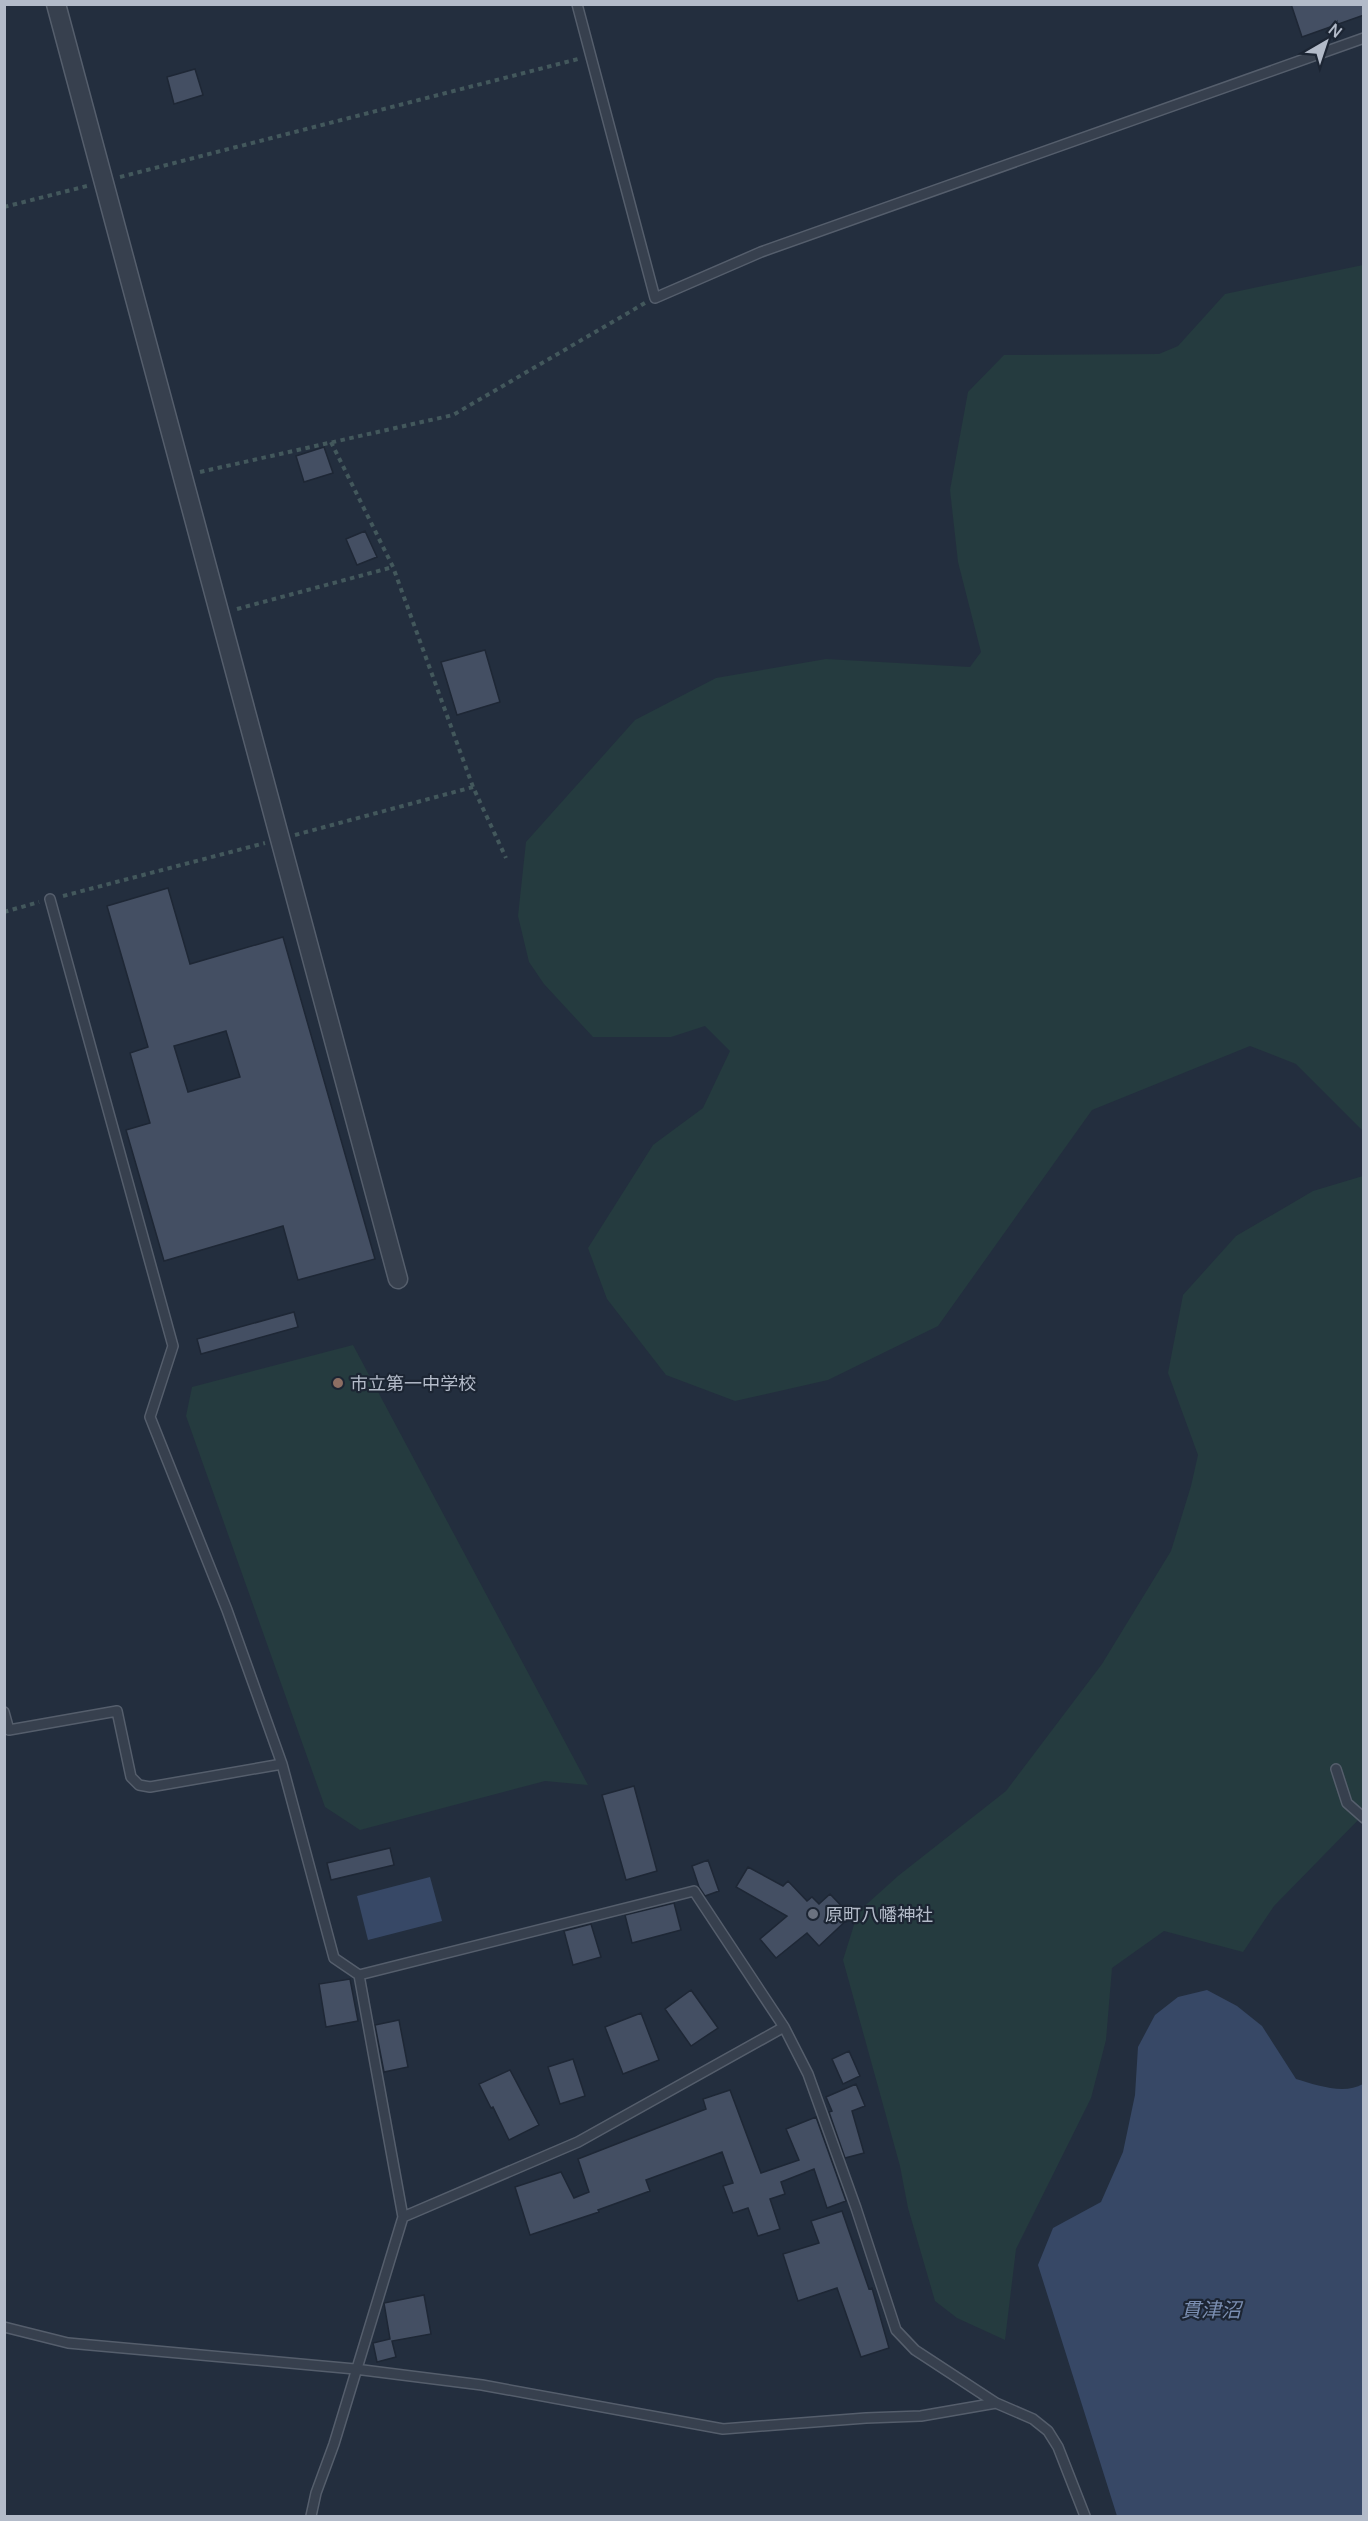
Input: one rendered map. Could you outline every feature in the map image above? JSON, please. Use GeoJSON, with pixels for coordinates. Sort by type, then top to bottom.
{"type":"FeatureCollection","features":[{"type":"Feature","properties":{"kind":"street"},"geometry":{"type":"LineString","coordinates":[[56,4],[399,1280]]}},
{"type":"Feature","properties":{"kind":"lane"},"geometry":{"type":"LineString","coordinates":[[577,4],[655,298],[761,252],[1364,38]]}},
{"type":"Feature","properties":{"kind":"lane"},"geometry":{"type":"LineString","coordinates":[[50,899],[173,1346],[150,1417],[227,1610],[282,1764],[334,1958],[360,1975],[403,2217],[355,2368],[334,2444],[316,2493],[311,2517]]}},
{"type":"Feature","properties":{"kind":"lane"},"geometry":{"type":"LineString","coordinates":[[4,1712],[9,1730],[117,1711],[131,1777],[139,1785],[150,1786],[282,1764]]}},
{"type":"Feature","properties":{"kind":"lane"},"geometry":{"type":"LineString","coordinates":[[1336,1769],[1347,1803],[1364,1818]]}},
{"type":"Feature","properties":{"kind":"lane"},"geometry":{"type":"LineString","coordinates":[[360,1975],[694,1891],[784,2027],[808,2074],[896,2330],[915,2350],[996,2403],[1033,2419],[1048,2431],[1058,2447],[1085,2517]]}},
{"type":"Feature","properties":{"kind":"lane"},"geometry":{"type":"LineString","coordinates":[[403,2217],[578,2142],[784,2027]]}},
{"type":"Feature","properties":{"kind":"lane"},"geometry":{"type":"LineString","coordinates":[[4,2327],[68,2343],[355,2368],[482,2385],[723,2429],[921,2416],[996,2403]]}},
{"type":"Feature","properties":{"kind":"path"},"geometry":{"type":"LineString","coordinates":[[4,207],[590,56]]}},
{"type":"Feature","properties":{"kind":"path"},"geometry":{"type":"LineString","coordinates":[[182,476],[453,415],[655,298]]}},
{"type":"Feature","properties":{"kind":"path"},"geometry":{"type":"LineString","coordinates":[[332,442],[393,567],[473,787],[506,858]]}},
{"type":"Feature","properties":{"kind":"path"},"geometry":{"type":"LineString","coordinates":[[219,614],[393,567]]}},
{"type":"Feature","properties":{"kind":"path"},"geometry":{"type":"LineString","coordinates":[[4,912],[473,787]]}},
{"type":"Feature","properties":{"kind":"green space"},"geometry":{"type":"Polygon","coordinates":[[[1363,265],[1363,1131],[1296,1064],[1250,1046],[1092,1110],[938,1326],[828,1380],[735,1401],[666,1375],[607,1299],[588,1248],[653,1145],[703,1108],[730,1051],[705,1026],[671,1037],[593,1037],[544,984],[529,962],[518,916],[526,842],[635,720],[716,678],[826,659],[970,667],[981,652],[958,562],[950,490],[968,392],[1004,355],[1159,354],[1178,346],[1225,294],[1363,265]]]}},
{"type":"Feature","properties":{"kind":"green space"},"geometry":{"type":"Polygon","coordinates":[[[1363,1176],[1363,1815],[1274,1906],[1243,1952],[1164,1931],[1112,1968],[1106,2040],[1091,2098],[1016,2249],[1005,2340],[957,2318],[935,2301],[908,2208],[900,2166],[843,1960],[858,1912],[898,1876],[1006,1791],[1102,1664],[1171,1551],[1198,1455],[1168,1373],[1183,1295],[1236,1236],[1313,1191],[1363,1176]]]}},
{"type":"Feature","properties":{"kind":"green space"},"geometry":{"type":"Polygon","coordinates":[[[353,1345],[588,1785],[545,1781],[360,1830],[325,1807],[186,1416],[192,1387],[353,1345]]]}},
{"type":"Feature","properties":{"kind":"water"},"geometry":{"type":"Polygon","coordinates":[[[430,1877],[442,1921],[368,1940],[357,1896],[430,1877]]]}},
{"type":"Feature","properties":{"kind":"water","name":"貫津沼"},"geometry":{"type":"Polygon","coordinates":[[[1207,1990],[1237,2006],[1262,2026],[1296,2079],[1339,2089],[1363,2084],[1363,2516],[1117,2516],[1038,2265],[1053,2228],[1101,2202],[1123,2152],[1135,2095],[1138,2047],[1155,2015],[1178,1997],[1207,1990]]]}},
{"type":"Feature","properties":{"kind":"building"},"geometry":{"type":"Polygon","coordinates":[[[1291,4],[1364,4],[1364,15],[1302,37],[1291,4]]]}},
{"type":"Feature","properties":{"kind":"building"},"geometry":{"type":"Polygon","coordinates":[[[195,69],[203,95],[174,104],[167,77],[195,69]]]}},
{"type":"Feature","properties":{"kind":"building"},"geometry":{"type":"Polygon","coordinates":[[[324,447],[333,473],[304,482],[296,456],[324,447]]]}},
{"type":"Feature","properties":{"kind":"building"},"geometry":{"type":"Polygon","coordinates":[[[365,531],[377,557],[357,565],[346,539],[365,531]]]}},
{"type":"Feature","properties":{"kind":"building"},"geometry":{"type":"Polygon","coordinates":[[[485,650],[500,702],[457,715],[441,662],[485,650]]]}},
{"type":"Feature","properties":{"kind":"building"},"geometry":{"type":"Polygon","coordinates":[[[168,888],[190,964],[283,937],[375,1259],[298,1280],[283,1226],[164,1261],[126,1130],[150,1123],[130,1053],[148,1047],[107,906],[168,888]],[[226,1031],[174,1046],[188,1092],[240,1077],[226,1031]]]}},
{"type":"Feature","properties":{"kind":"building"},"geometry":{"type":"Polygon","coordinates":[[[294,1312],[298,1327],[201,1354],[197,1339],[294,1312]]]}},
{"type":"Feature","properties":{"kind":"building"},"geometry":{"type":"Polygon","coordinates":[[[634,1786],[657,1871],[626,1880],[602,1795],[634,1786]]]}},
{"type":"Feature","properties":{"kind":"building"},"geometry":{"type":"Polygon","coordinates":[[[390,1848],[394,1865],[331,1880],[327,1863],[390,1848]]]}},
{"type":"Feature","properties":{"kind":"building"},"geometry":{"type":"Polygon","coordinates":[[[708,1860],[719,1891],[705,1896],[699,1887],[692,1866],[708,1860]]]}},
{"type":"Feature","properties":{"kind":"building"},"geometry":{"type":"Polygon","coordinates":[[[748,1867],[783,1886],[788,1881],[807,1901],[812,1897],[819,1904],[830,1894],[851,1916],[819,1946],[807,1933],[776,1958],[760,1939],[787,1916],[736,1887],[748,1867]]]}},
{"type":"Feature","properties":{"kind":"building"},"geometry":{"type":"Polygon","coordinates":[[[674,1903],[681,1930],[632,1943],[625,1915],[674,1903]]]}},
{"type":"Feature","properties":{"kind":"building"},"geometry":{"type":"Polygon","coordinates":[[[591,1924],[601,1957],[573,1965],[564,1931],[591,1924]]]}},
{"type":"Feature","properties":{"kind":"building"},"geometry":{"type":"Polygon","coordinates":[[[350,1979],[358,2021],[326,2027],[319,1984],[350,1979]]]}},
{"type":"Feature","properties":{"kind":"building"},"geometry":{"type":"Polygon","coordinates":[[[691,1990],[718,2028],[691,2046],[665,2009],[691,1990]]]}},
{"type":"Feature","properties":{"kind":"building"},"geometry":{"type":"Polygon","coordinates":[[[641,2013],[659,2060],[623,2074],[605,2027],[641,2013]]]}},
{"type":"Feature","properties":{"kind":"building"},"geometry":{"type":"Polygon","coordinates":[[[399,2020],[408,2067],[384,2072],[375,2025],[399,2020]]]}},
{"type":"Feature","properties":{"kind":"building"},"geometry":{"type":"Polygon","coordinates":[[[849,2051],[860,2076],[843,2084],[832,2059],[849,2051]]]}},
{"type":"Feature","properties":{"kind":"building"},"geometry":{"type":"Polygon","coordinates":[[[573,2059],[585,2096],[560,2104],[548,2067],[573,2059]]]}},
{"type":"Feature","properties":{"kind":"building"},"geometry":{"type":"Polygon","coordinates":[[[510,2070],[539,2125],[509,2140],[479,2084],[510,2070]]]}},
{"type":"Feature","properties":{"kind":"building"},"geometry":{"type":"Polygon","coordinates":[[[856,2084],[865,2106],[852,2111],[864,2153],[845,2158],[826,2097],[856,2084]]]}},
{"type":"Feature","properties":{"kind":"building"},"geometry":{"type":"Polygon","coordinates":[[[730,2090],[761,2173],[799,2160],[786,2129],[816,2117],[846,2201],[827,2208],[814,2169],[781,2182],[785,2194],[770,2199],[780,2229],[758,2236],[748,2208],[733,2213],[723,2186],[733,2183],[722,2152],[646,2180],[650,2191],[598,2210],[599,2212],[530,2235],[515,2187],[561,2172],[574,2198],[589,2192],[578,2159],[706,2109],[703,2099],[730,2090]]]}},
{"type":"Feature","properties":{"kind":"building"},"geometry":{"type":"Polygon","coordinates":[[[842,2211],[869,2289],[872,2288],[889,2348],[861,2357],[837,2288],[798,2301],[783,2254],[819,2243],[811,2221],[842,2211]]]}},
{"type":"Feature","properties":{"kind":"building"},"geometry":{"type":"Polygon","coordinates":[[[424,2295],[431,2334],[392,2341],[396,2357],[377,2362],[373,2343],[390,2339],[384,2303],[424,2295]]]}},
{"type":"Feature","properties":{"kind":"place","name":"市立第一中学校"},"geometry":{"type":"Point","coordinates":[338,1383]}},
{"type":"Feature","properties":{"kind":"place","name":"原町八幡神社"},"geometry":{"type":"Point","coordinates":[813,1914]}}]}
